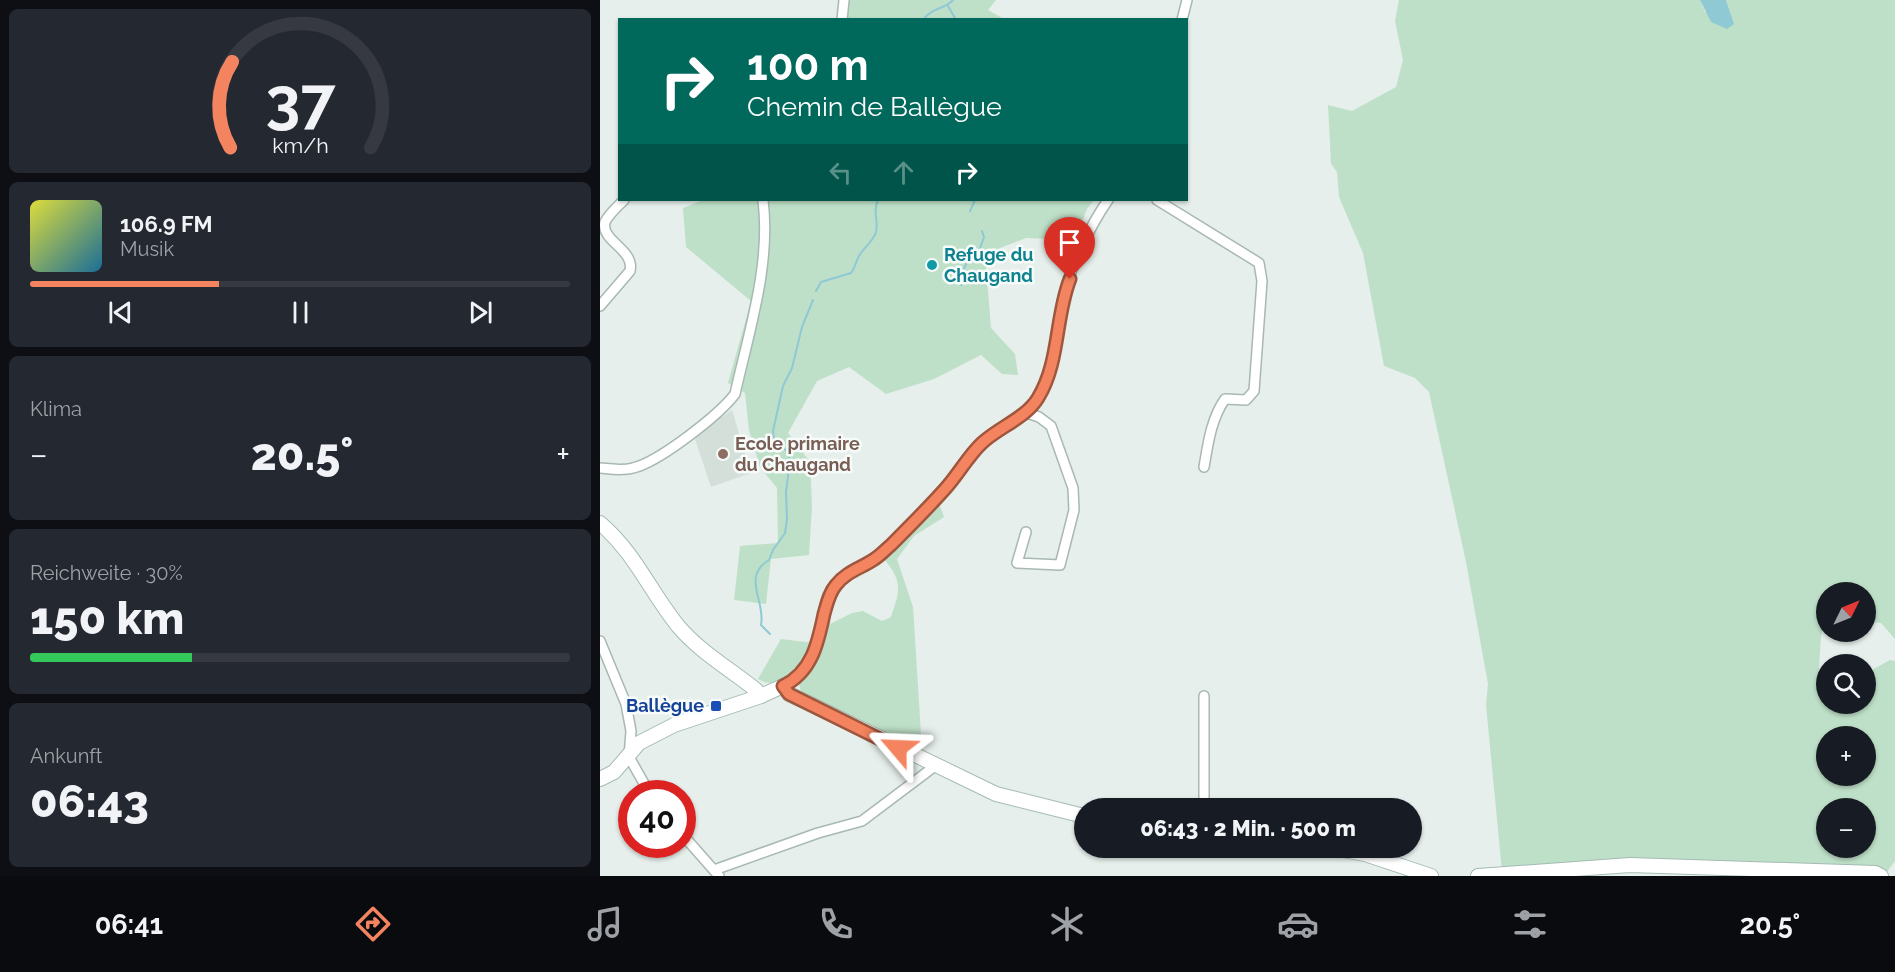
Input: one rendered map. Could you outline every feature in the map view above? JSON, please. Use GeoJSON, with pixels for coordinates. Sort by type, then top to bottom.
{"type":"FeatureCollection","features":[{"type":"Feature","properties":{"kind":"street"},"geometry":{"type":"LineString","coordinates":[[842,18],[844,0]]}},
{"type":"Feature","properties":{"kind":"street"},"geometry":{"type":"LineString","coordinates":[[1182,18],[1187,0]]}},
{"type":"Feature","properties":{"kind":"street"},"geometry":{"type":"LineString","coordinates":[[600,306],[630,271],[629,258],[604,229],[606,221],[623,201]]}},
{"type":"Feature","properties":{"kind":"street"},"geometry":{"type":"LineString","coordinates":[[600,468],[621,470],[644,464],[683,440],[725,406],[735,394],[760,281],[765,237],[763,201]]}},
{"type":"Feature","properties":{"kind":"street"},"geometry":{"type":"LineString","coordinates":[[600,779],[614,772],[639,743],[674,725],[761,696],[801,675],[813,656],[834,586],[842,578],[874,560],[891,545],[945,489],[980,444],[1038,399],[1047,381],[1064,294],[1080,253],[1107,201]]}},
{"type":"Feature","properties":{"kind":"street"},"geometry":{"type":"LineString","coordinates":[[1159,201],[1259,263],[1262,281],[1254,391],[1246,400],[1225,399],[1218,409],[1204,467]]}},
{"type":"Feature","properties":{"kind":"street"},"geometry":{"type":"LineString","coordinates":[[1024,412],[1048,423],[1055,432],[1073,488],[1074,510],[1060,565],[1017,563],[1026,532]]}},
{"type":"Feature","properties":{"kind":"street"},"geometry":{"type":"LineString","coordinates":[[600,523],[628,550],[686,634],[761,696]]}},
{"type":"Feature","properties":{"kind":"street"},"geometry":{"type":"LineString","coordinates":[[600,641],[626,704],[631,731],[629,757],[642,780]]}},
{"type":"Feature","properties":{"kind":"street"},"geometry":{"type":"LineString","coordinates":[[783,686],[789,694],[996,794],[1074,814]]}},
{"type":"Feature","properties":{"kind":"street"},"geometry":{"type":"LineString","coordinates":[[1204,696],[1204,798]]}},
{"type":"Feature","properties":{"kind":"street"},"geometry":{"type":"LineString","coordinates":[[696,850],[716,873],[818,833],[866,819],[935,766]]}},
{"type":"Feature","properties":{"kind":"street"},"geometry":{"type":"LineString","coordinates":[[1377,858],[1431,876]]}},
{"type":"Feature","properties":{"kind":"street"},"geometry":{"type":"LineString","coordinates":[[1478,876],[1630,865],[1875,873],[1881,876]]}},
{"type":"Feature","properties":{"kind":"shaded area","name":"Ecole primaire du Chaugand"},"geometry":{"type":"Polygon","coordinates":[[[732,410],[751,473],[711,487],[694,436],[732,410]]]}},
{"type":"Feature","properties":{"kind":"green space"},"geometry":{"type":"Polygon","coordinates":[[[846,0],[996,0],[988,10],[1002,18],[846,18],[846,0]]]}},
{"type":"Feature","properties":{"kind":"green space"},"geometry":{"type":"Polygon","coordinates":[[[1399,0],[1700,0],[1705,12],[1730,13],[1726,0],[1895,0],[1895,639],[1881,623],[1876,623],[1876,582],[1816,582],[1816,642],[1821,642],[1820,654],[1816,654],[1816,714],[1876,714],[1876,668],[1890,660],[1895,661],[1895,861],[1886,873],[1502,871],[1486,705],[1488,684],[1466,562],[1429,392],[1415,378],[1384,366],[1363,253],[1339,197],[1337,172],[1331,164],[1328,105],[1352,111],[1396,87],[1403,60],[1395,21],[1399,0]]]}},
{"type":"Feature","properties":{"kind":"green space"},"geometry":{"type":"Polygon","coordinates":[[[700,201],[1093,201],[1087,209],[1075,240],[1026,238],[985,254],[991,328],[1015,354],[1018,375],[1002,374],[981,355],[934,379],[886,394],[849,367],[817,381],[788,433],[810,462],[812,506],[809,555],[771,559],[766,604],[734,600],[740,546],[778,543],[777,488],[760,467],[749,430],[745,393],[728,383],[751,301],[686,247],[683,208],[700,201]]]}},
{"type":"Feature","properties":{"kind":"green space"},"geometry":{"type":"Polygon","coordinates":[[[939,503],[944,517],[914,536],[897,559],[913,607],[922,750],[801,692],[799,684],[811,670],[826,626],[852,613],[863,611],[882,621],[891,617],[898,586],[894,574],[884,559],[939,503]]]}},
{"type":"Feature","properties":{"kind":"green space"},"geometry":{"type":"Polygon","coordinates":[[[781,639],[814,643],[791,674],[776,682],[767,683],[758,679],[781,639]]]}},
{"type":"Feature","properties":{"kind":"water"},"geometry":{"type":"Polygon","coordinates":[[[1700,0],[1726,0],[1734,24],[1727,29],[1711,22],[1700,0]]]}},
{"type":"Feature","properties":{"kind":"waterway"},"geometry":{"type":"LineString","coordinates":[[925,18],[953,0]]}},
{"type":"Feature","properties":{"kind":"waterway"},"geometry":{"type":"LineString","coordinates":[[948,6],[955,18]]}},
{"type":"Feature","properties":{"kind":"waterway"},"geometry":{"type":"LineString","coordinates":[[816,291],[821,282],[851,273],[859,256],[876,232],[878,201]]}},
{"type":"Feature","properties":{"kind":"waterway"},"geometry":{"type":"LineString","coordinates":[[970,211],[975,201]]}},
{"type":"Feature","properties":{"kind":"waterway"},"geometry":{"type":"LineString","coordinates":[[961,285],[963,270],[970,257],[979,251],[984,237],[982,231]]}},
{"type":"Feature","properties":{"kind":"waterway"},"geometry":{"type":"LineString","coordinates":[[770,634],[761,625],[762,616],[755,582],[761,567],[769,560],[785,533],[786,492],[790,460],[787,451],[774,441],[773,431],[783,386],[792,368],[802,327],[813,300]]}},
{"type":"Feature","properties":{"kind":"place","name":"Refuge du Chaugand"},"geometry":{"type":"Point","coordinates":[932,265]}},
{"type":"Feature","properties":{"kind":"place","name":"Ecole primaire du Chaugand"},"geometry":{"type":"Point","coordinates":[723,454]}},
{"type":"Feature","properties":{"kind":"place","name":"Ballègue"},"geometry":{"type":"Point","coordinates":[716,706]}},
{"type":"Feature","properties":{"kind":"route"},"geometry":{"type":"LineString","coordinates":[[898,748],[789,694],[783,686],[801,675],[813,656],[834,586],[842,578],[874,560],[891,545],[945,489],[980,444],[1038,399],[1047,381],[1064,294],[1070,279]]}}]}
